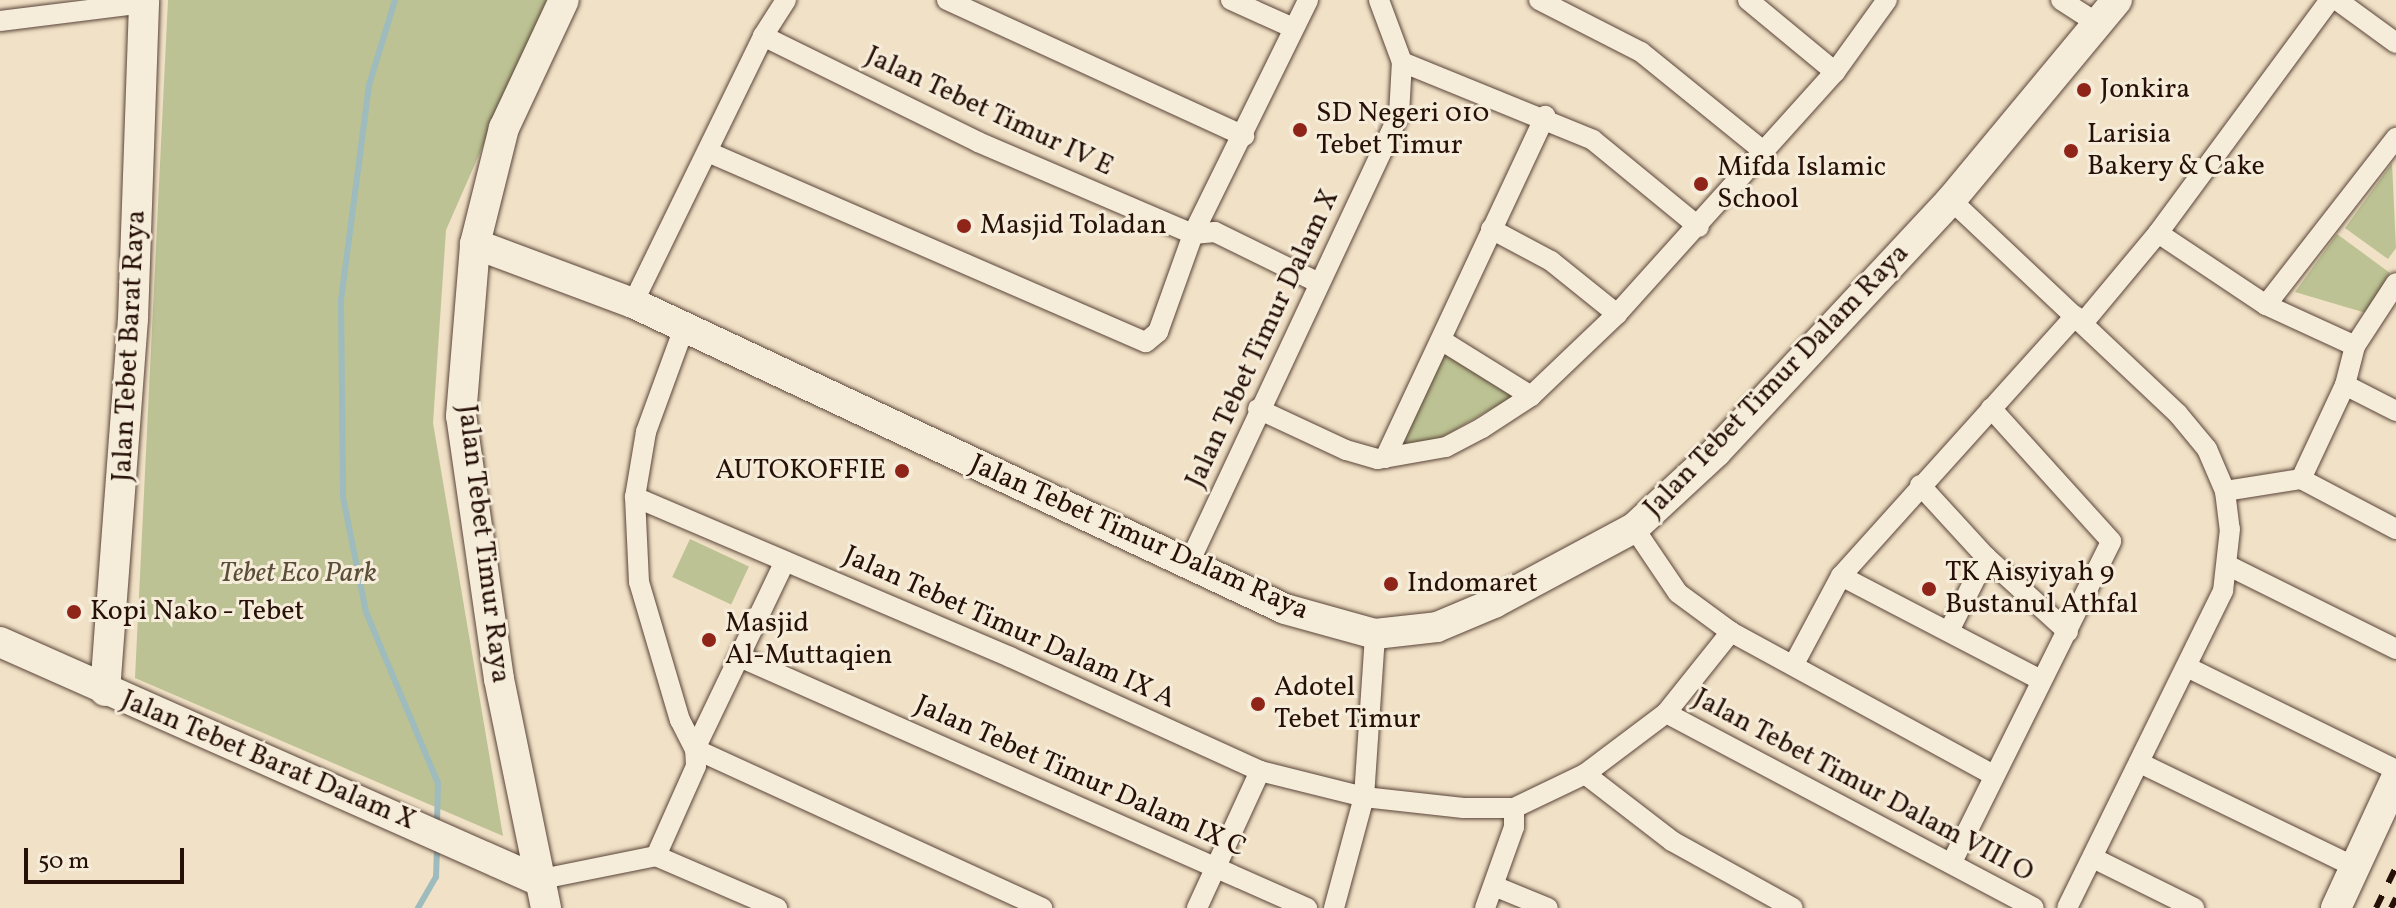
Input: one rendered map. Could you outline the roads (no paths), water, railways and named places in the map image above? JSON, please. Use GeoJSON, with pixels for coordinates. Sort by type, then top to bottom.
{"type":"FeatureCollection","features":[{"type":"Feature","properties":{"kind":"street","name":"Jalan Tebet Timur Raya"},"geometry":{"type":"LineString","coordinates":[[541,894],[499,679],[461,416],[475,244],[504,128],[564,0]]}},
{"type":"Feature","properties":{"kind":"street"},"geometry":{"type":"LineString","coordinates":[[633,303],[763,36],[786,0]]}},
{"type":"Feature","properties":{"kind":"street"},"geometry":{"type":"LineString","coordinates":[[947,0],[1244,136]]}},
{"type":"Feature","properties":{"kind":"street"},"geometry":{"type":"LineString","coordinates":[[1231,0],[1293,28]]}},
{"type":"Feature","properties":{"kind":"street"},"geometry":{"type":"LineString","coordinates":[[708,152],[1146,342],[1158,332],[1193,234],[1244,136],[1308,0]]}},
{"type":"Feature","properties":{"kind":"street","name":"Jalan Tebet Timur Dalam X"},"geometry":{"type":"LineString","coordinates":[[1188,565],[1317,282],[1399,115],[1402,62],[1379,0]]}},
{"type":"Feature","properties":{"kind":"street"},"geometry":{"type":"LineString","coordinates":[[1539,0],[1641,52],[1762,150]]}},
{"type":"Feature","properties":{"kind":"street"},"geometry":{"type":"LineString","coordinates":[[1748,0],[1835,72]]}},
{"type":"Feature","properties":{"kind":"street"},"geometry":{"type":"LineString","coordinates":[[1258,409],[1346,450],[1385,458],[1446,447],[1531,396],[1617,314],[1699,227],[1762,150],[1835,72],[1887,0]]}},
{"type":"Feature","properties":{"kind":"street"},"geometry":{"type":"LineString","coordinates":[[2061,0],[2100,25]]}},
{"type":"Feature","properties":{"kind":"street","name":"Jalan Tebet Timur Dalam Raya"},"geometry":{"type":"LineString","coordinates":[[475,244],[633,303],[1285,609],[1375,634],[1437,627],[1494,603],[1634,528],[1716,452],[1951,200],[2100,25],[2117,0]]}},
{"type":"Feature","properties":{"kind":"street"},"geometry":{"type":"LineString","coordinates":[[1794,664],[1841,576],[1991,408],[2079,320],[2158,233],[2330,0]]}},
{"type":"Feature","properties":{"kind":"street"},"geometry":{"type":"LineString","coordinates":[[2337,0],[2396,43]]}},
{"type":"Feature","properties":{"kind":"street"},"geometry":{"type":"LineString","coordinates":[[0,21],[144,2]]}},
{"type":"Feature","properties":{"kind":"street","name":"Jalan Tebet Barat Raya"},"geometry":{"type":"LineString","coordinates":[[105,691],[133,319],[144,2]]}},
{"type":"Feature","properties":{"kind":"street","name":"Jalan Tebet Timur IV E"},"geometry":{"type":"LineString","coordinates":[[763,36],[978,142],[1193,234],[1215,232],[1317,282]]}},
{"type":"Feature","properties":{"kind":"street"},"geometry":{"type":"LineString","coordinates":[[1402,62],[1545,116],[1612,153],[1699,227]]}},
{"type":"Feature","properties":{"kind":"street"},"geometry":{"type":"LineString","coordinates":[[1385,458],[1545,116]]}},
{"type":"Feature","properties":{"kind":"street"},"geometry":{"type":"LineString","coordinates":[[2266,305],[2393,149]]}},
{"type":"Feature","properties":{"kind":"street"},"geometry":{"type":"LineString","coordinates":[[1951,200],[2178,414],[2207,449],[2225,491],[2227,565],[2223,591],[2142,764],[2067,908]]}},
{"type":"Feature","properties":{"kind":"street"},"geometry":{"type":"LineString","coordinates":[[1491,229],[1551,261],[1617,314]]}},
{"type":"Feature","properties":{"kind":"street"},"geometry":{"type":"LineString","coordinates":[[2158,233],[2266,305],[2355,346]]}},
{"type":"Feature","properties":{"kind":"street"},"geometry":{"type":"LineString","coordinates":[[2301,479],[2345,385],[2355,346],[2395,286]]}},
{"type":"Feature","properties":{"kind":"street"},"geometry":{"type":"LineString","coordinates":[[656,856],[696,766],[695,749],[680,720],[639,582],[635,497],[646,432],[684,328]]}},
{"type":"Feature","properties":{"kind":"street"},"geometry":{"type":"LineString","coordinates":[[1441,340],[1531,396]]}},
{"type":"Feature","properties":{"kind":"street"},"geometry":{"type":"LineString","coordinates":[[2345,385],[2396,411]]}},
{"type":"Feature","properties":{"kind":"street"},"geometry":{"type":"LineString","coordinates":[[1952,862],[1993,775],[2068,632],[2110,537],[1991,408]]}},
{"type":"Feature","properties":{"kind":"street"},"geometry":{"type":"LineString","coordinates":[[2225,491],[2301,479],[2396,529]]}},
{"type":"Feature","properties":{"kind":"street"},"geometry":{"type":"LineString","coordinates":[[1920,485],[1986,557],[2068,632]]}},
{"type":"Feature","properties":{"kind":"street","name":"Jalan Tebet Timur Dalam IX A"},"geometry":{"type":"LineString","coordinates":[[635,497],[1260,771],[1364,797],[1463,808],[1514,808]]}},
{"type":"Feature","properties":{"kind":"street"},"geometry":{"type":"LineString","coordinates":[[1634,528],[1678,593],[1731,632],[1993,775]]}},
{"type":"Feature","properties":{"kind":"street"},"geometry":{"type":"LineString","coordinates":[[1949,631],[1986,557]]}},
{"type":"Feature","properties":{"kind":"street"},"geometry":{"type":"LineString","coordinates":[[695,749],[742,658],[785,561]]}},
{"type":"Feature","properties":{"kind":"street"},"geometry":{"type":"LineString","coordinates":[[2227,565],[2396,649]]}},
{"type":"Feature","properties":{"kind":"street"},"geometry":{"type":"LineString","coordinates":[[1841,576],[2041,680]]}},
{"type":"Feature","properties":{"kind":"street"},"geometry":{"type":"LineString","coordinates":[[1485,908],[1514,827],[1514,808],[1585,774],[1666,713],[1731,632]]}},
{"type":"Feature","properties":{"kind":"street"},"geometry":{"type":"LineString","coordinates":[[1334,908],[1364,797],[1375,634]]}},
{"type":"Feature","properties":{"kind":"street","name":"Jalan Tebet Barat Dalam X"},"geometry":{"type":"LineString","coordinates":[[0,642],[105,691],[461,845],[541,894]]}},
{"type":"Feature","properties":{"kind":"street","name":"Jalan Tebet Timur Dalam IX C"},"geometry":{"type":"LineString","coordinates":[[742,658],[1307,908]]}},
{"type":"Feature","properties":{"kind":"street"},"geometry":{"type":"LineString","coordinates":[[2189,668],[2396,770]]}},
{"type":"Feature","properties":{"kind":"street","name":"Jalan Tebet Timur Dalam VIII O"},"geometry":{"type":"LineString","coordinates":[[1666,713],[2034,908]]}},
{"type":"Feature","properties":{"kind":"street"},"geometry":{"type":"LineString","coordinates":[[695,749],[1042,908]]}},
{"type":"Feature","properties":{"kind":"street"},"geometry":{"type":"LineString","coordinates":[[2142,764],[2355,867]]}},
{"type":"Feature","properties":{"kind":"street"},"geometry":{"type":"LineString","coordinates":[[1197,908],[1260,771]]}},
{"type":"Feature","properties":{"kind":"street"},"geometry":{"type":"LineString","coordinates":[[1585,774],[1672,841],[1793,908]]}},
{"type":"Feature","properties":{"kind":"street"},"geometry":{"type":"LineString","coordinates":[[2336,908],[2396,778]]}},
{"type":"Feature","properties":{"kind":"street"},"geometry":{"type":"LineString","coordinates":[[541,894],[656,856],[777,908]]}},
{"type":"Feature","properties":{"kind":"street"},"geometry":{"type":"LineString","coordinates":[[2093,858],[2194,908]]}},
{"type":"Feature","properties":{"kind":"street"},"geometry":{"type":"LineString","coordinates":[[1494,886],[1548,908]]}},
{"type":"Feature","properties":{"kind":"waterway"},"geometry":{"type":"LineString","coordinates":[[395,0],[369,85],[341,300],[343,497],[366,612],[438,783],[437,825]]}},
{"type":"Feature","properties":{"kind":"waterway"},"geometry":{"type":"LineString","coordinates":[[418,908],[436,877],[437,844]]}},
{"type":"Feature","properties":{"kind":"railway"},"geometry":{"type":"LineString","coordinates":[[2376,908],[2396,867]]}},
{"type":"Feature","properties":{"kind":"railway"},"geometry":{"type":"LineString","coordinates":[[2391,908],[2396,898]]}},
{"type":"Feature","properties":{"kind":"place","name":"Jonkira"},"geometry":{"type":"Point","coordinates":[2084,90]}},
{"type":"Feature","properties":{"kind":"place","name":"SD Negeri 010 Tebet Timur"},"geometry":{"type":"Point","coordinates":[1300,130]}},
{"type":"Feature","properties":{"kind":"place","name":"Larisia Bakery & Cake"},"geometry":{"type":"Point","coordinates":[2071,151]}},
{"type":"Feature","properties":{"kind":"place","name":"Mifda Islamic School"},"geometry":{"type":"Point","coordinates":[1701,184]}},
{"type":"Feature","properties":{"kind":"place","name":"Masjid Toladan"},"geometry":{"type":"Point","coordinates":[964,226]}},
{"type":"Feature","properties":{"kind":"place","name":"AUTOKOFFIE"},"geometry":{"type":"Point","coordinates":[902,471]}},
{"type":"Feature","properties":{"kind":"place","name":"Indomaret"},"geometry":{"type":"Point","coordinates":[1391,584]}},
{"type":"Feature","properties":{"kind":"place","name":"TK Aisyiyah 9 Bustanul Athfal"},"geometry":{"type":"Point","coordinates":[1929,589]}},
{"type":"Feature","properties":{"kind":"place","name":"Kopi Nako - Tebet"},"geometry":{"type":"Point","coordinates":[74,612]}},
{"type":"Feature","properties":{"kind":"place","name":"Masjid Al-Muttaqien"},"geometry":{"type":"Point","coordinates":[709,640]}},
{"type":"Feature","properties":{"kind":"place","name":"Adotel Tebet Timur"},"geometry":{"type":"Point","coordinates":[1258,704]}},
{"type":"Feature","properties":{"kind":"park label","name":"Tebet Eco Park"},"geometry":{"type":"Point","coordinates":[298,574]}}]}
